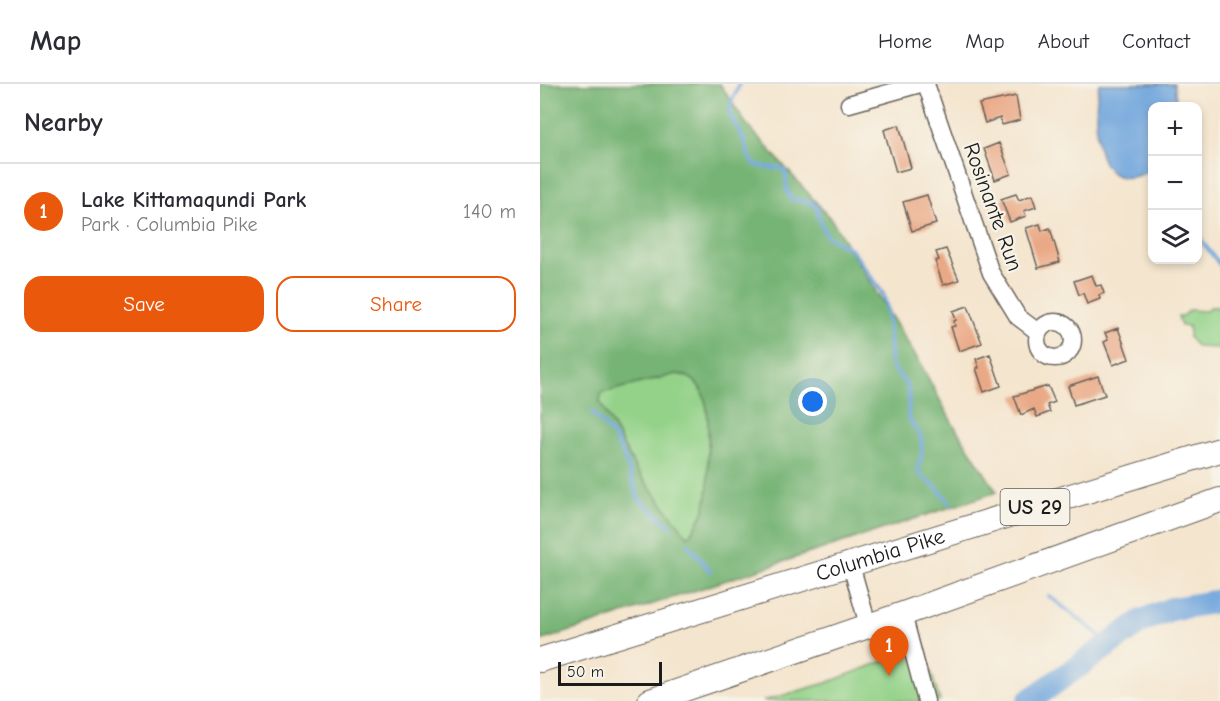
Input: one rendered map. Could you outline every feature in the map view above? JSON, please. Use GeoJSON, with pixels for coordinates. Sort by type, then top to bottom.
{"type":"FeatureCollection","features":[{"type":"Feature","properties":{"kind":"highway","name":"Columbia Pike"},"geometry":{"type":"LineString","coordinates":[[540,660],[1220,450]]}},
{"type":"Feature","properties":{"kind":"highway","name":"US 29"},"geometry":{"type":"LineString","coordinates":[[650,701],[903,614],[1220,500]]}},
{"type":"Feature","properties":{"kind":"street"},"geometry":{"type":"LineString","coordinates":[[849,104],[920,84]]}},
{"type":"Feature","properties":{"kind":"street","name":"Rosinante Run"},"geometry":{"type":"LineString","coordinates":[[926,84],[991,273],[1018,316],[1038,332]]}},
{"type":"Feature","properties":{"kind":"street"},"geometry":{"type":"LineString","coordinates":[[851,565],[868,625]]}},
{"type":"Feature","properties":{"kind":"street"},"geometry":{"type":"LineString","coordinates":[[903,614],[926,701]]}},
{"type":"Feature","properties":{"kind":"green space"},"geometry":{"type":"Polygon","coordinates":[[[540,84],[720,84],[745,122],[831,219],[920,363],[953,424],[997,492],[540,641],[540,84]],[[676,374],[601,393],[600,402],[637,471],[688,537],[701,517],[706,504],[708,485],[707,407],[697,384],[689,377],[676,374]]]}},
{"type":"Feature","properties":{"kind":"green space"},"geometry":{"type":"Polygon","coordinates":[[[1210,307],[1220,307],[1219,348],[1197,347],[1189,338],[1189,326],[1181,326],[1178,316],[1183,316],[1189,310],[1206,311],[1210,307]]]}},
{"type":"Feature","properties":{"kind":"green space"},"geometry":{"type":"Polygon","coordinates":[[[676,374],[689,377],[697,384],[707,407],[707,498],[701,517],[688,538],[637,471],[600,402],[601,393],[676,374]]]}},
{"type":"Feature","properties":{"kind":"green space"},"geometry":{"type":"Polygon","coordinates":[[[923,646],[940,701],[763,701],[826,683],[923,646]]]}},
{"type":"Feature","properties":{"kind":"water"},"geometry":{"type":"Polygon","coordinates":[[[1099,84],[1174,84],[1176,102],[1148,102],[1148,171],[1132,177],[1117,176],[1107,168],[1100,154],[1097,137],[1099,84]]]}},
{"type":"Feature","properties":{"kind":"building"},"geometry":{"type":"Polygon","coordinates":[[[1016,96],[1020,120],[1002,125],[1000,118],[985,123],[979,104],[1016,96]]]}},
{"type":"Feature","properties":{"kind":"building"},"geometry":{"type":"Polygon","coordinates":[[[899,125],[911,168],[896,172],[884,130],[899,125]]]}},
{"type":"Feature","properties":{"kind":"building"},"geometry":{"type":"Polygon","coordinates":[[[999,143],[1011,174],[995,180],[984,149],[999,143]]]}},
{"type":"Feature","properties":{"kind":"building"},"geometry":{"type":"Polygon","coordinates":[[[1016,194],[1019,200],[1032,195],[1036,207],[1024,211],[1026,216],[1010,222],[1001,199],[1016,194]]]}},
{"type":"Feature","properties":{"kind":"building"},"geometry":{"type":"Polygon","coordinates":[[[927,195],[936,224],[912,231],[903,202],[927,195]]]}},
{"type":"Feature","properties":{"kind":"building"},"geometry":{"type":"Polygon","coordinates":[[[1040,224],[1042,231],[1050,228],[1060,262],[1038,268],[1026,228],[1040,224]]]}},
{"type":"Feature","properties":{"kind":"building"},"geometry":{"type":"Polygon","coordinates":[[[946,249],[959,280],[943,285],[935,261],[939,260],[936,252],[946,249]]]}},
{"type":"Feature","properties":{"kind":"building"},"geometry":{"type":"Polygon","coordinates":[[[1092,275],[1096,286],[1101,285],[1104,293],[1099,295],[1100,299],[1087,304],[1083,293],[1079,295],[1074,281],[1092,275]]]}},
{"type":"Feature","properties":{"kind":"building"},"geometry":{"type":"Polygon","coordinates":[[[968,306],[982,343],[959,351],[951,327],[955,326],[954,321],[956,320],[953,311],[968,306]]]}},
{"type":"Feature","properties":{"kind":"building"},"geometry":{"type":"Polygon","coordinates":[[[1118,328],[1129,359],[1113,365],[1104,342],[1108,340],[1105,333],[1118,328]]]}},
{"type":"Feature","properties":{"kind":"building"},"geometry":{"type":"Polygon","coordinates":[[[990,354],[1001,386],[984,392],[976,368],[979,368],[976,359],[990,354]]]}},
{"type":"Feature","properties":{"kind":"building"},"geometry":{"type":"Polygon","coordinates":[[[1098,376],[1105,395],[1074,405],[1068,386],[1098,376]]]}},
{"type":"Feature","properties":{"kind":"building"},"geometry":{"type":"Polygon","coordinates":[[[1048,386],[1055,402],[1047,405],[1050,412],[1037,417],[1034,409],[1021,415],[1014,396],[1048,386]]]}},
{"type":"Feature","properties":{"kind":"waterway"},"geometry":{"type":"LineString","coordinates":[[739,84],[730,107],[730,114],[751,160],[760,166],[781,168],[786,173],[787,192],[792,199],[810,202],[816,206],[822,227],[828,237],[851,249],[883,294],[887,309],[891,365],[906,384],[909,394],[908,417],[921,437],[922,456],[918,465],[919,474],[935,486],[951,504]]}},
{"type":"Feature","properties":{"kind":"waterway"},"geometry":{"type":"LineString","coordinates":[[1202,241],[1220,265]]}},
{"type":"Feature","properties":{"kind":"waterway"},"geometry":{"type":"LineString","coordinates":[[592,412],[614,437],[624,456],[638,498],[671,527]]}},
{"type":"Feature","properties":{"kind":"waterway"},"geometry":{"type":"LineString","coordinates":[[688,544],[710,571]]}},
{"type":"Feature","properties":{"kind":"waterway"},"geometry":{"type":"LineString","coordinates":[[1049,596],[1111,644]]}},
{"type":"Feature","properties":{"kind":"waterway"},"geometry":{"type":"LineString","coordinates":[[1029,701],[1142,621],[1171,609],[1220,601]]}},
{"type":"Feature","properties":{"kind":"place","name":"Lake Kittamaqundi Park"},"geometry":{"type":"Point","coordinates":[889,676]}}]}
